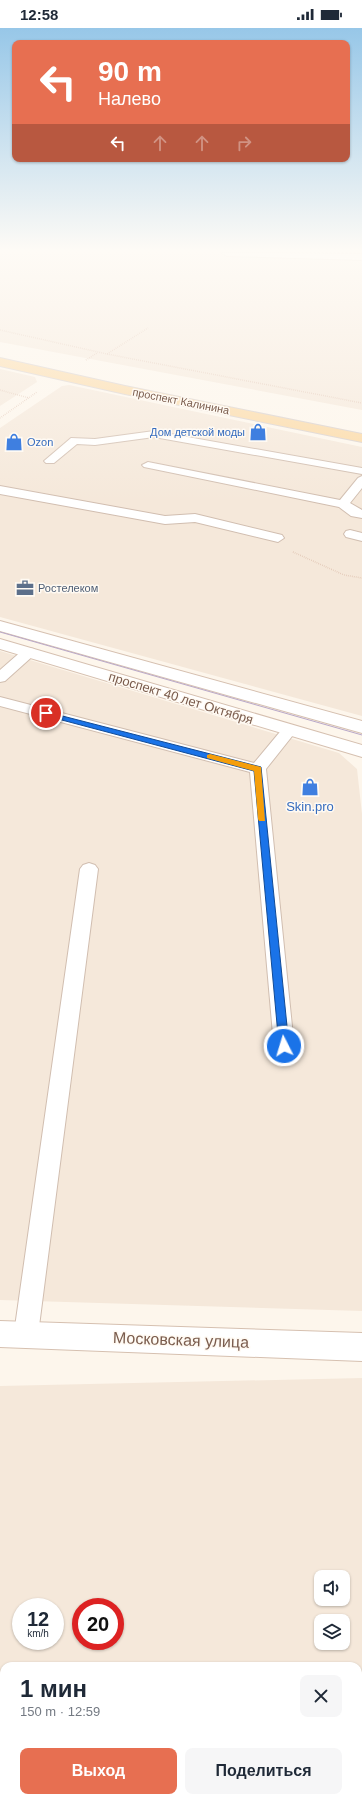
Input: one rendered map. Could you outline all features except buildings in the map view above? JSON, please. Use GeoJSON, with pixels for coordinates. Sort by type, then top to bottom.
{"type":"FeatureCollection","features":[{"type":"Feature","properties":{"kind":"main road"},"geometry":{"type":"LineString","coordinates":[[0,350],[23,354]]}},
{"type":"Feature","properties":{"kind":"main road","name":"проспект Калинина"},"geometry":{"type":"LineString","coordinates":[[0,362],[125,390],[362,438]]}},
{"type":"Feature","properties":{"kind":"street","name":"проспект 40 лет Октября"},"geometry":{"type":"LineString","coordinates":[[0,626],[362,727]]}},
{"type":"Feature","properties":{"kind":"street","name":"проспект 40 лет Октября"},"geometry":{"type":"LineString","coordinates":[[0,644],[362,751]]}},
{"type":"Feature","properties":{"kind":"street","name":"Московская улица"},"geometry":{"type":"LineString","coordinates":[[13,1334],[362,1347]]}},
{"type":"Feature","properties":{"kind":"lane"},"geometry":{"type":"LineString","coordinates":[[50,461],[75,440],[95,442],[154,434],[362,471]]}},
{"type":"Feature","properties":{"kind":"lane"},"geometry":{"type":"LineString","coordinates":[[148,465],[343,504],[355,513],[362,514]]}},
{"type":"Feature","properties":{"kind":"lane"},"geometry":{"type":"LineString","coordinates":[[343,504],[362,480]]}},
{"type":"Feature","properties":{"kind":"lane"},"geometry":{"type":"LineString","coordinates":[[0,490],[165,520],[195,518],[278,538]]}},
{"type":"Feature","properties":{"kind":"lane"},"geometry":{"type":"LineString","coordinates":[[0,678],[29,652]]}},
{"type":"Feature","properties":{"kind":"lane"},"geometry":{"type":"LineString","coordinates":[[0,701],[258,769]]}},
{"type":"Feature","properties":{"kind":"lane"},"geometry":{"type":"LineString","coordinates":[[284,1046],[258,769],[290,730]]}},
{"type":"Feature","properties":{"kind":"lane"},"geometry":{"type":"LineString","coordinates":[[13,1334],[89,869]]}},
{"type":"Feature","properties":{"kind":"path"},"geometry":{"type":"LineString","coordinates":[[25,336],[98,353],[362,403]]}},
{"type":"Feature","properties":{"kind":"path"},"geometry":{"type":"LineString","coordinates":[[107,354],[136,336]]}},
{"type":"Feature","properties":{"kind":"path"},"geometry":{"type":"LineString","coordinates":[[91,357],[98,353]]}},
{"type":"Feature","properties":{"kind":"path"},"geometry":{"type":"LineString","coordinates":[[0,418],[42,389]]}},
{"type":"Feature","properties":{"kind":"path"},"geometry":{"type":"LineString","coordinates":[[0,390],[29,398]]}},
{"type":"Feature","properties":{"kind":"path"},"geometry":{"type":"LineString","coordinates":[[288,550],[344,575],[362,578]]}},
{"type":"Feature","properties":{"kind":"shaded area"},"geometry":{"type":"Polygon","coordinates":[[[0,336],[362,336],[362,410],[0,342],[0,336]]]}},
{"type":"Feature","properties":{"kind":"shaded area"},"geometry":{"type":"Polygon","coordinates":[[[0,369],[35,377],[37,382],[0,406],[0,369]]]}},
{"type":"Feature","properties":{"kind":"shaded area"},"geometry":{"type":"Polygon","coordinates":[[[69,385],[362,447],[362,716],[0,617],[0,428],[62,386],[69,385]]]}},
{"type":"Feature","properties":{"kind":"shaded area"},"geometry":{"type":"Polygon","coordinates":[[[0,651],[339,753],[357,769],[362,814],[362,1311],[0,1300],[0,651]]]}},
{"type":"Feature","properties":{"kind":"shaded area"},"geometry":{"type":"Polygon","coordinates":[[[362,1378],[362,1662],[0,1662],[0,1386],[362,1378]]]}},
{"type":"Feature","properties":{"kind":"tram line"},"geometry":{"type":"LineString","coordinates":[[0,632],[362,735]]}},
{"type":"Feature","properties":{"kind":"slow traffic"},"geometry":{"type":"LineString","coordinates":[[210,757],[258,769],[262,819]]}},
{"type":"Feature","properties":{"kind":"place","name":"Дом детской моды"},"geometry":{"type":"Point","coordinates":[258,432]}},
{"type":"Feature","properties":{"kind":"place","name":"Ozon"},"geometry":{"type":"Point","coordinates":[14,442]}},
{"type":"Feature","properties":{"kind":"place","name":"Ростелеком"},"geometry":{"type":"Point","coordinates":[25,588]}},
{"type":"Feature","properties":{"kind":"place","name":"Skin.pro"},"geometry":{"type":"Point","coordinates":[310,787]}},
{"type":"Feature","properties":{"kind":"route"},"geometry":{"type":"LineString","coordinates":[[46,713],[258,769],[284,1046]]}}]}
